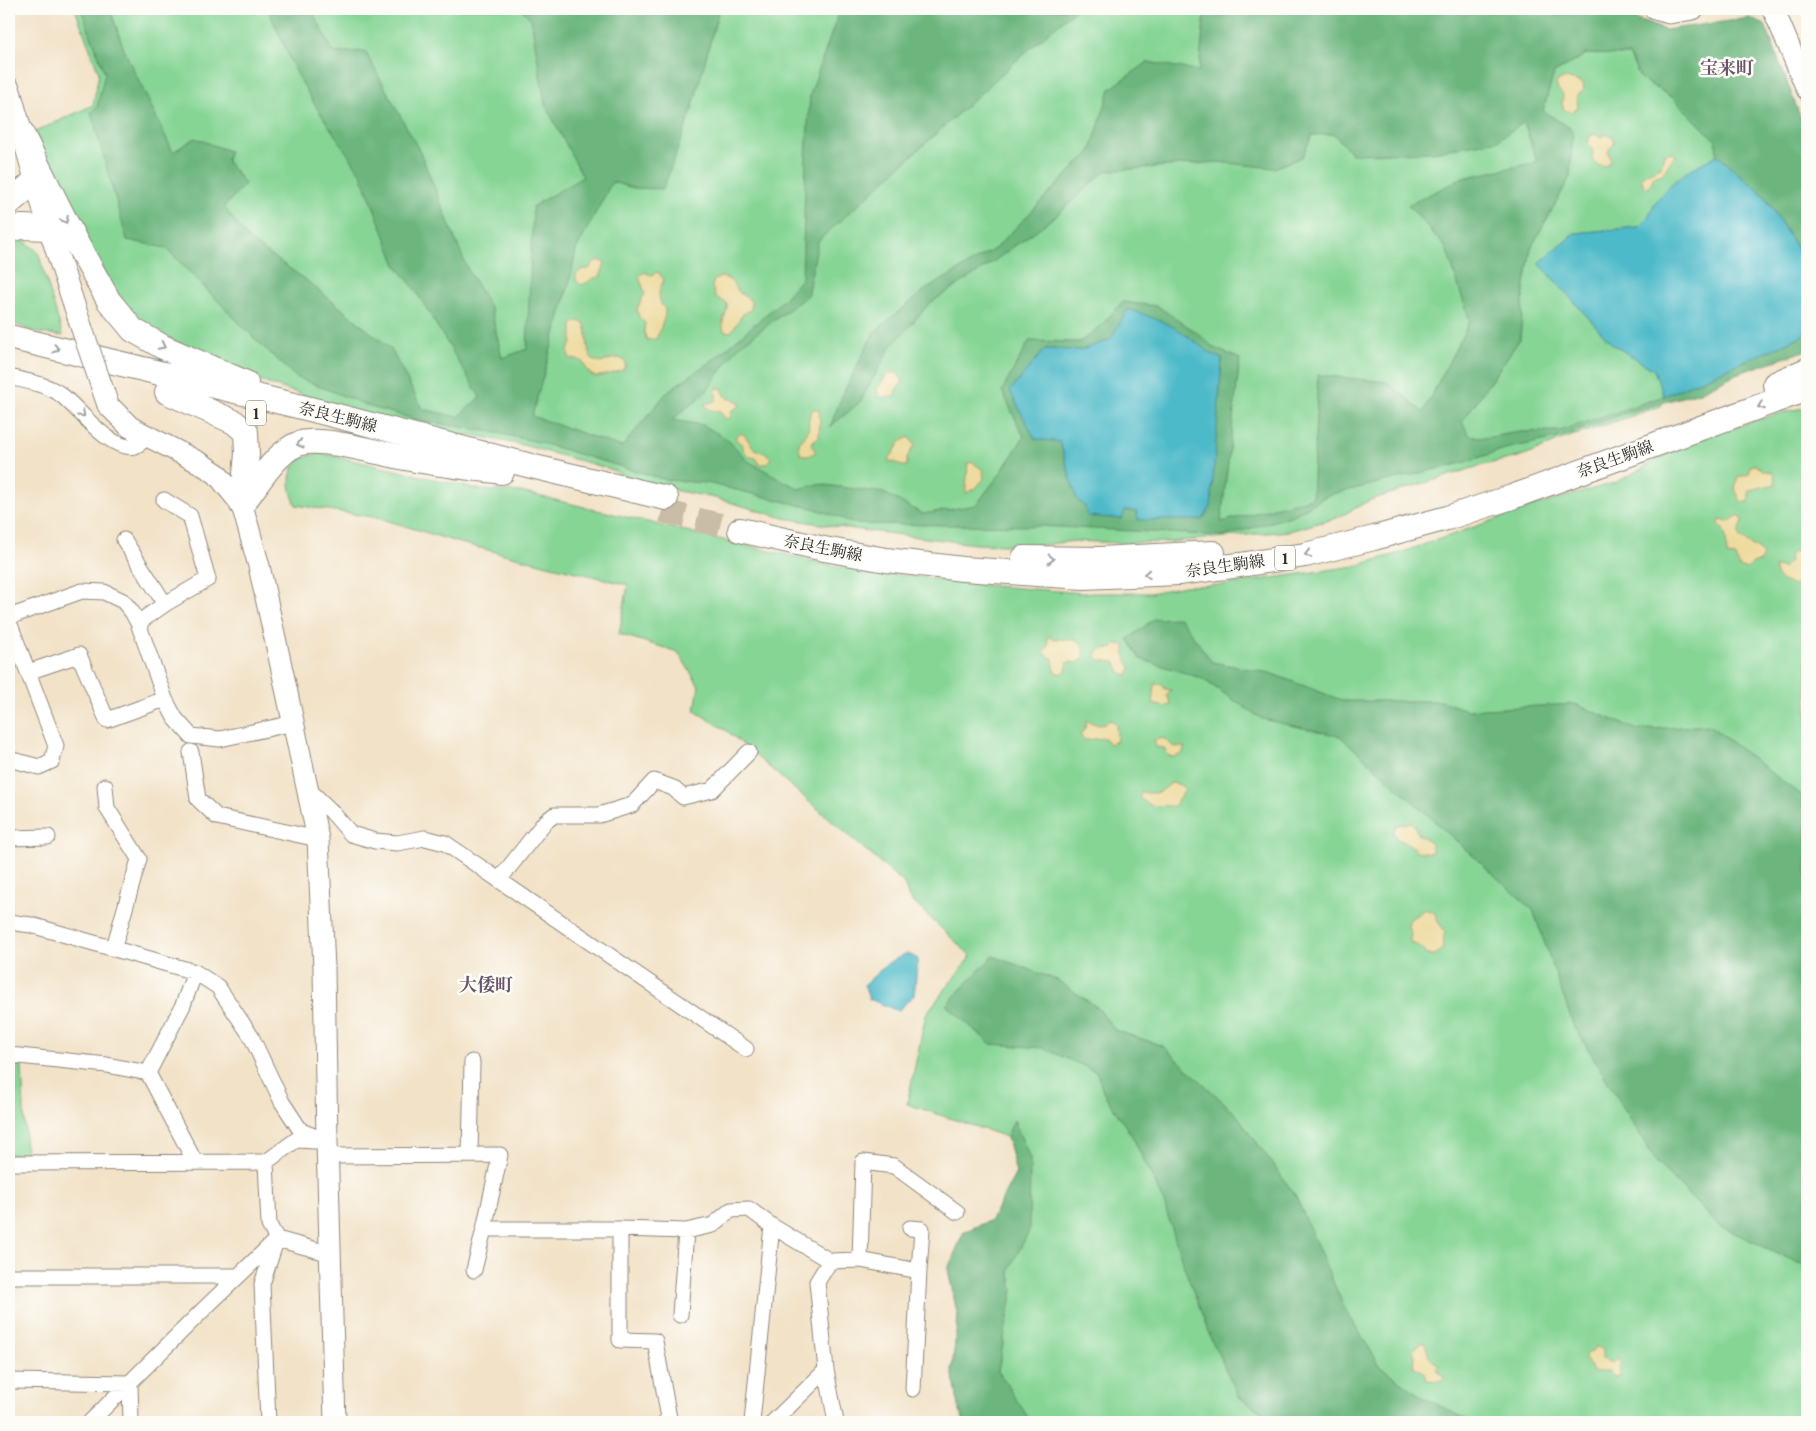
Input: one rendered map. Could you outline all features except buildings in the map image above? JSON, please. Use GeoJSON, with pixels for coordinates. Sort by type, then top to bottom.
{"type":"FeatureCollection","features":[{"type":"Feature","properties":{"kind":"main road"},"geometry":{"type":"LineString","coordinates":[[20,130],[76,242],[109,300],[133,330],[163,347],[306,408]]}},
{"type":"Feature","properties":{"kind":"main road"},"geometry":{"type":"LineString","coordinates":[[9,204],[35,181]]}},
{"type":"Feature","properties":{"kind":"main road"},"geometry":{"type":"LineString","coordinates":[[9,230],[21,227],[49,228]]}},
{"type":"Feature","properties":{"kind":"main road","name":"奈良生駒線"},"geometry":{"type":"LineString","coordinates":[[13,341],[306,408],[536,468],[664,504],[504,472],[167,392],[13,341]]}},
{"type":"Feature","properties":{"kind":"main road","name":"奈良生駒線"},"geometry":{"type":"LineString","coordinates":[[742,523],[947,553],[1018,558],[1100,559],[1165,557],[1228,552],[1290,542],[1359,527],[1499,486],[1798,387],[1807,370]]}},
{"type":"Feature","properties":{"kind":"main road"},"geometry":{"type":"LineString","coordinates":[[167,392],[234,422],[246,432],[248,454],[242,505]]}},
{"type":"Feature","properties":{"kind":"main road"},"geometry":{"type":"LineString","coordinates":[[242,505],[276,460],[287,450],[299,443],[312,441],[328,442],[411,459],[504,472]]}},
{"type":"Feature","properties":{"kind":"street"},"geometry":{"type":"LineString","coordinates":[[1655,9],[1669,13],[1693,9]]}},
{"type":"Feature","properties":{"kind":"street"},"geometry":{"type":"LineString","coordinates":[[1772,9],[1807,89]]}},
{"type":"Feature","properties":{"kind":"street"},"geometry":{"type":"LineString","coordinates":[[9,88],[49,228],[108,405],[130,427],[200,463],[217,474],[242,505],[259,566],[309,790],[318,840],[324,968],[335,1422]]}},
{"type":"Feature","properties":{"kind":"street"},"geometry":{"type":"LineString","coordinates":[[9,377],[52,389],[60,394],[100,431],[117,443],[129,447],[134,446],[140,444],[147,437]]}},
{"type":"Feature","properties":{"kind":"street"},"geometry":{"type":"LineString","coordinates":[[138,623],[208,578],[190,516],[164,500]]}},
{"type":"Feature","properties":{"kind":"street"},"geometry":{"type":"LineString","coordinates":[[124,540],[165,604]]}},
{"type":"Feature","properties":{"kind":"street"},"geometry":{"type":"LineString","coordinates":[[9,617],[82,591],[104,592],[123,601],[132,612],[138,623],[165,699],[175,718],[191,736],[220,738],[294,723]]}},
{"type":"Feature","properties":{"kind":"street"},"geometry":{"type":"LineString","coordinates":[[9,622],[56,746],[52,761],[39,767],[9,759]]}},
{"type":"Feature","properties":{"kind":"street"},"geometry":{"type":"LineString","coordinates":[[28,672],[79,655],[107,720],[165,699]]}},
{"type":"Feature","properties":{"kind":"street"},"geometry":{"type":"LineString","coordinates":[[191,752],[198,799],[217,817],[318,840]]}},
{"type":"Feature","properties":{"kind":"street"},"geometry":{"type":"LineString","coordinates":[[499,880],[544,823],[554,815],[599,815],[632,805],[654,782],[673,788],[683,797],[712,790],[749,752]]}},
{"type":"Feature","properties":{"kind":"street"},"geometry":{"type":"LineString","coordinates":[[105,786],[107,808],[140,859],[114,947]]}},
{"type":"Feature","properties":{"kind":"street"},"geometry":{"type":"LineString","coordinates":[[309,790],[332,811],[351,834],[375,841],[396,843],[425,838],[445,843],[746,1048]]}},
{"type":"Feature","properties":{"kind":"street"},"geometry":{"type":"LineString","coordinates":[[9,838],[48,837]]}},
{"type":"Feature","properties":{"kind":"street"},"geometry":{"type":"LineString","coordinates":[[9,922],[31,925],[114,947],[195,972],[218,987],[251,1036],[282,1102],[301,1131],[327,1149]]}},
{"type":"Feature","properties":{"kind":"street"},"geometry":{"type":"LineString","coordinates":[[148,1073],[183,1005],[195,972]]}},
{"type":"Feature","properties":{"kind":"street"},"geometry":{"type":"LineString","coordinates":[[9,1055],[107,1065],[148,1073]]}},
{"type":"Feature","properties":{"kind":"street"},"geometry":{"type":"LineString","coordinates":[[470,1155],[472,1062]]}},
{"type":"Feature","properties":{"kind":"street"},"geometry":{"type":"LineString","coordinates":[[148,1073],[194,1162]]}},
{"type":"Feature","properties":{"kind":"street"},"geometry":{"type":"LineString","coordinates":[[9,1163],[266,1162],[296,1140],[327,1149],[500,1155],[474,1270]]}},
{"type":"Feature","properties":{"kind":"street"},"geometry":{"type":"LineString","coordinates":[[266,1162],[269,1224],[276,1239],[262,1284],[268,1422]]}},
{"type":"Feature","properties":{"kind":"street"},"geometry":{"type":"LineString","coordinates":[[860,1260],[864,1162],[894,1166],[957,1212]]}},
{"type":"Feature","properties":{"kind":"street"},"geometry":{"type":"LineString","coordinates":[[484,1229],[686,1231],[713,1225],[731,1210],[749,1209],[772,1226],[830,1261],[860,1260],[919,1271]]}},
{"type":"Feature","properties":{"kind":"street"},"geometry":{"type":"LineString","coordinates":[[752,1422],[772,1226]]}},
{"type":"Feature","properties":{"kind":"street"},"geometry":{"type":"LineString","coordinates":[[910,1228],[922,1229],[913,1389]]}},
{"type":"Feature","properties":{"kind":"street"},"geometry":{"type":"LineString","coordinates":[[620,1229],[620,1340],[656,1341],[669,1418],[665,1422]]}},
{"type":"Feature","properties":{"kind":"street"},"geometry":{"type":"LineString","coordinates":[[680,1315],[686,1231]]}},
{"type":"Feature","properties":{"kind":"street"},"geometry":{"type":"LineString","coordinates":[[276,1239],[331,1254]]}},
{"type":"Feature","properties":{"kind":"street"},"geometry":{"type":"LineString","coordinates":[[90,1422],[276,1239]]}},
{"type":"Feature","properties":{"kind":"street"},"geometry":{"type":"LineString","coordinates":[[830,1261],[817,1282],[826,1370],[836,1422]]}},
{"type":"Feature","properties":{"kind":"street"},"geometry":{"type":"LineString","coordinates":[[9,1276],[238,1276]]}},
{"type":"Feature","properties":{"kind":"street"},"geometry":{"type":"LineString","coordinates":[[772,1422],[826,1370]]}},
{"type":"Feature","properties":{"kind":"street"},"geometry":{"type":"LineString","coordinates":[[9,1381],[130,1383]]}},
{"type":"Feature","properties":{"kind":"street"},"geometry":{"type":"LineString","coordinates":[[130,1383],[131,1422]]}},
{"type":"Feature","properties":{"kind":"green space"},"geometry":{"type":"Polygon","coordinates":[[[75,9],[1208,9],[1302,157],[1311,135],[1334,133],[1554,73],[1586,54],[1629,55],[1641,79],[1672,97],[1716,141],[1717,155],[1688,171],[1655,203],[1647,219],[1639,227],[1575,233],[1612,344],[1654,370],[1664,396],[1661,406],[1560,440],[1527,455],[1479,466],[1370,500],[1337,518],[1289,531],[1171,542],[1074,541],[1041,545],[975,544],[845,528],[784,518],[715,498],[642,484],[610,469],[523,445],[473,435],[455,436],[372,417],[263,382],[228,368],[137,322],[120,302],[91,249],[35,132],[93,105],[99,73],[75,9]]]}},
{"type":"Feature","properties":{"kind":"green space"},"geometry":{"type":"Polygon","coordinates":[[[81,9],[110,9],[125,52],[173,152],[195,138],[229,151],[227,161],[245,184],[224,207],[249,240],[306,280],[391,349],[422,409],[458,417],[480,397],[414,288],[396,265],[361,174],[313,102],[293,66],[268,9],[311,9],[334,53],[365,51],[420,152],[467,268],[491,309],[502,358],[527,349],[533,206],[583,177],[545,104],[531,19],[521,9],[719,9],[691,113],[663,189],[633,188],[612,182],[576,250],[569,284],[532,416],[622,447],[668,391],[714,359],[784,299],[802,278],[810,95],[840,9],[1076,9],[1027,51],[818,241],[807,296],[738,347],[706,392],[672,420],[703,425],[727,439],[748,461],[799,489],[818,484],[884,493],[923,514],[976,505],[1024,437],[1002,391],[1029,341],[1080,342],[1101,326],[1122,302],[1157,306],[1196,332],[1214,348],[1240,359],[1221,522],[1312,498],[1318,375],[1387,382],[1423,412],[1470,321],[1446,248],[1408,205],[1463,178],[1537,162],[1524,122],[1498,140],[1433,152],[1352,154],[1334,134],[1312,135],[1302,157],[1274,168],[1218,162],[1105,171],[1057,215],[986,267],[930,303],[890,348],[860,402],[830,427],[842,396],[874,332],[925,290],[996,248],[1091,150],[1110,89],[1148,62],[1199,71],[1205,9],[1463,9],[1466,15],[1478,9],[1630,9],[1635,19],[1665,30],[1750,18],[1765,25],[1807,134],[1807,265],[1764,195],[1717,155],[1716,141],[1672,97],[1641,79],[1629,55],[1586,54],[1554,73],[1543,111],[1573,130],[1570,177],[1531,248],[1524,291],[1520,339],[1462,422],[1469,435],[1484,438],[1519,432],[1559,431],[1664,396],[1807,334],[1807,350],[1736,374],[1700,392],[1632,411],[1557,438],[1505,449],[1466,462],[1328,495],[1294,515],[1225,536],[1040,526],[857,524],[816,509],[707,483],[666,480],[538,442],[492,432],[421,421],[371,407],[296,377],[254,338],[166,248],[127,240],[91,112],[97,107],[105,73],[81,9]],[[1188,336],[1110,340],[1081,350],[1045,349],[1060,442],[1077,500],[1137,512],[1138,520],[1218,411],[1222,359],[1208,353],[1188,336]]]}},
{"type":"Feature","properties":{"kind":"green space"},"geometry":{"type":"Polygon","coordinates":[[[12,236],[23,240],[38,252],[63,336],[39,333],[9,322],[9,237],[12,236]]]}},
{"type":"Feature","properties":{"kind":"green space"},"geometry":{"type":"Polygon","coordinates":[[[1807,407],[1807,1422],[964,1422],[952,1370],[958,1317],[948,1269],[964,1232],[991,1220],[1016,1173],[1007,1137],[907,1104],[926,1014],[971,956],[909,898],[904,883],[727,731],[695,711],[699,686],[678,652],[619,634],[628,585],[460,543],[379,518],[296,505],[290,484],[291,472],[299,460],[321,453],[481,490],[521,492],[838,567],[982,585],[1083,593],[1151,593],[1185,586],[1224,585],[1355,566],[1400,553],[1531,507],[1617,482],[1688,443],[1773,415],[1807,407]]]}},
{"type":"Feature","properties":{"kind":"green space"},"geometry":{"type":"Polygon","coordinates":[[[1180,618],[1212,662],[1270,673],[1344,701],[1441,701],[1467,710],[1575,704],[1638,730],[1709,725],[1807,800],[1807,1265],[1798,1263],[1718,1225],[1657,1163],[1573,1024],[1533,910],[1340,736],[1262,719],[1201,678],[1140,659],[1128,639],[1154,619],[1180,618]]]}},
{"type":"Feature","properties":{"kind":"green space"},"geometry":{"type":"Polygon","coordinates":[[[993,956],[1057,980],[1098,1008],[1115,1030],[1163,1046],[1236,1114],[1295,1195],[1345,1309],[1381,1367],[1421,1396],[1471,1422],[1277,1422],[1239,1397],[1211,1339],[1183,1264],[1162,1197],[1132,1136],[1103,1092],[1097,1072],[1043,1048],[991,1044],[946,1005],[993,956]]]}},
{"type":"Feature","properties":{"kind":"green space"},"geometry":{"type":"Polygon","coordinates":[[[9,1064],[22,1066],[26,1155],[9,1155],[9,1064]]]}},
{"type":"Feature","properties":{"kind":"green space"},"geometry":{"type":"Polygon","coordinates":[[[1014,1120],[1030,1159],[1029,1231],[1009,1270],[1013,1290],[998,1371],[1031,1422],[964,1422],[952,1370],[958,1317],[948,1269],[964,1232],[991,1220],[1016,1173],[1007,1137],[1014,1120]]]}},
{"type":"Feature","properties":{"kind":"sand"},"geometry":{"type":"Polygon","coordinates":[[[1566,78],[1583,83],[1584,90],[1577,96],[1578,108],[1572,112],[1564,110],[1562,103],[1563,95],[1557,88],[1556,82],[1566,78]]]}},
{"type":"Feature","properties":{"kind":"sand"},"geometry":{"type":"Polygon","coordinates":[[[1596,134],[1601,137],[1606,134],[1612,137],[1615,143],[1608,151],[1611,160],[1607,166],[1599,166],[1592,159],[1593,149],[1588,144],[1590,136],[1596,134]]]}},
{"type":"Feature","properties":{"kind":"sand"},"geometry":{"type":"Polygon","coordinates":[[[1671,152],[1676,156],[1671,160],[1663,173],[1654,176],[1649,188],[1644,187],[1641,177],[1661,167],[1664,154],[1671,152]]]}},
{"type":"Feature","properties":{"kind":"sand"},"geometry":{"type":"Polygon","coordinates":[[[599,260],[605,263],[600,277],[581,285],[576,280],[576,274],[583,269],[589,269],[594,262],[599,260]]]}},
{"type":"Feature","properties":{"kind":"sand"},"geometry":{"type":"Polygon","coordinates":[[[644,272],[651,275],[658,272],[664,280],[659,294],[665,313],[656,339],[647,340],[644,332],[645,323],[639,317],[637,309],[645,293],[639,277],[644,272]]]}},
{"type":"Feature","properties":{"kind":"sand"},"geometry":{"type":"Polygon","coordinates":[[[721,277],[731,281],[740,293],[751,301],[751,310],[743,314],[731,332],[724,331],[723,327],[727,304],[716,297],[712,287],[714,280],[721,277]]]}},
{"type":"Feature","properties":{"kind":"sand"},"geometry":{"type":"Polygon","coordinates":[[[579,321],[585,324],[589,352],[593,360],[601,363],[620,358],[626,362],[624,369],[595,377],[589,373],[582,361],[569,358],[568,350],[572,343],[572,324],[579,321]]]}},
{"type":"Feature","properties":{"kind":"sand"},"geometry":{"type":"Polygon","coordinates":[[[888,373],[898,373],[903,382],[897,388],[894,397],[878,397],[877,389],[888,373]]]}},
{"type":"Feature","properties":{"kind":"sand"},"geometry":{"type":"Polygon","coordinates":[[[716,388],[721,388],[727,398],[738,401],[740,406],[731,411],[731,416],[727,420],[719,411],[710,410],[704,404],[716,401],[716,388]]]}},
{"type":"Feature","properties":{"kind":"sand"},"geometry":{"type":"Polygon","coordinates":[[[813,409],[819,410],[819,437],[813,441],[812,446],[816,452],[808,456],[800,454],[799,443],[807,433],[810,414],[813,409]]]}},
{"type":"Feature","properties":{"kind":"sand"},"geometry":{"type":"Polygon","coordinates":[[[741,433],[754,448],[771,458],[767,464],[759,464],[756,458],[750,457],[743,450],[743,445],[735,437],[741,433]]]}},
{"type":"Feature","properties":{"kind":"sand"},"geometry":{"type":"Polygon","coordinates":[[[909,437],[915,445],[907,457],[907,466],[901,466],[888,461],[901,441],[909,437]]]}},
{"type":"Feature","properties":{"kind":"sand"},"geometry":{"type":"Polygon","coordinates":[[[972,462],[983,470],[984,479],[975,489],[966,493],[967,464],[972,462]]]}},
{"type":"Feature","properties":{"kind":"sand"},"geometry":{"type":"Polygon","coordinates":[[[1751,465],[1756,465],[1763,470],[1773,473],[1776,484],[1749,490],[1749,502],[1741,502],[1735,489],[1738,477],[1749,474],[1751,465]]]}},
{"type":"Feature","properties":{"kind":"sand"},"geometry":{"type":"Polygon","coordinates":[[[1739,515],[1743,521],[1739,532],[1740,538],[1758,549],[1763,556],[1760,562],[1752,564],[1747,569],[1740,568],[1735,557],[1727,556],[1725,535],[1719,524],[1720,520],[1728,522],[1739,515]]]}},
{"type":"Feature","properties":{"kind":"sand"},"geometry":{"type":"Polygon","coordinates":[[[1807,545],[1807,583],[1802,582],[1794,586],[1780,580],[1776,575],[1775,567],[1783,568],[1790,561],[1789,555],[1793,552],[1801,551],[1807,545]]]}},
{"type":"Feature","properties":{"kind":"sand"},"geometry":{"type":"Polygon","coordinates":[[[1048,636],[1082,643],[1085,657],[1078,663],[1068,662],[1066,671],[1061,674],[1055,672],[1053,659],[1043,652],[1048,646],[1048,636]]]}},
{"type":"Feature","properties":{"kind":"sand"},"geometry":{"type":"Polygon","coordinates":[[[1116,644],[1125,645],[1125,656],[1131,668],[1128,676],[1121,673],[1115,662],[1099,660],[1095,656],[1100,649],[1113,648],[1116,644]]]}},
{"type":"Feature","properties":{"kind":"sand"},"geometry":{"type":"Polygon","coordinates":[[[1155,684],[1162,684],[1165,689],[1171,690],[1167,696],[1172,704],[1165,707],[1153,704],[1155,684]]]}},
{"type":"Feature","properties":{"kind":"sand"},"geometry":{"type":"Polygon","coordinates":[[[1111,720],[1116,724],[1117,741],[1109,744],[1105,738],[1084,740],[1080,735],[1085,728],[1086,721],[1100,725],[1111,720]]]}},
{"type":"Feature","properties":{"kind":"sand"},"geometry":{"type":"Polygon","coordinates":[[[1163,738],[1174,747],[1185,747],[1182,754],[1174,757],[1169,756],[1164,748],[1156,747],[1154,740],[1163,738]]]}},
{"type":"Feature","properties":{"kind":"sand"},"geometry":{"type":"Polygon","coordinates":[[[1171,783],[1181,785],[1185,790],[1175,806],[1154,807],[1140,799],[1140,792],[1157,792],[1171,783]]]}},
{"type":"Feature","properties":{"kind":"sand"},"geometry":{"type":"Polygon","coordinates":[[[1412,822],[1419,835],[1432,843],[1432,853],[1417,851],[1409,844],[1397,839],[1393,832],[1397,825],[1412,822]]]}},
{"type":"Feature","properties":{"kind":"sand"},"geometry":{"type":"Polygon","coordinates":[[[1425,909],[1435,913],[1438,922],[1445,931],[1442,950],[1435,955],[1426,955],[1422,948],[1410,942],[1409,920],[1425,909]]]}},
{"type":"Feature","properties":{"kind":"sand"},"geometry":{"type":"Polygon","coordinates":[[[1421,1343],[1425,1343],[1430,1359],[1440,1365],[1437,1369],[1444,1377],[1440,1381],[1427,1380],[1425,1373],[1414,1367],[1415,1356],[1413,1350],[1421,1343]]]}},
{"type":"Feature","properties":{"kind":"sand"},"geometry":{"type":"Polygon","coordinates":[[[1596,1346],[1602,1350],[1602,1359],[1612,1363],[1617,1357],[1621,1363],[1618,1366],[1620,1378],[1614,1377],[1609,1372],[1592,1372],[1585,1354],[1592,1352],[1596,1346]]]}},
{"type":"Feature","properties":{"kind":"water"},"geometry":{"type":"Polygon","coordinates":[[[1717,155],[1764,195],[1807,265],[1807,334],[1664,396],[1654,370],[1612,344],[1539,263],[1575,233],[1639,227],[1647,219],[1655,203],[1670,185],[1688,171],[1717,155]]]}},
{"type":"Feature","properties":{"kind":"water"},"geometry":{"type":"Polygon","coordinates":[[[1128,309],[1175,328],[1222,359],[1211,507],[1202,520],[1138,520],[1137,512],[1125,510],[1122,519],[1087,516],[1085,506],[1077,500],[1060,442],[1035,439],[1010,391],[1045,349],[1081,350],[1110,340],[1128,309]]]}},
{"type":"Feature","properties":{"kind":"water"},"geometry":{"type":"Polygon","coordinates":[[[907,953],[918,959],[914,995],[898,1011],[869,999],[864,985],[888,963],[907,953]]]}},
{"type":"Feature","properties":{"kind":"tunnel"},"geometry":{"type":"LineString","coordinates":[[662,511],[740,530]]}},
{"type":"Feature","properties":{"kind":"district","name":"宝来町"},"geometry":{"type":"Point","coordinates":[1727,67]}},
{"type":"Feature","properties":{"kind":"district","name":"大倭町"},"geometry":{"type":"Point","coordinates":[486,984]}}]}
